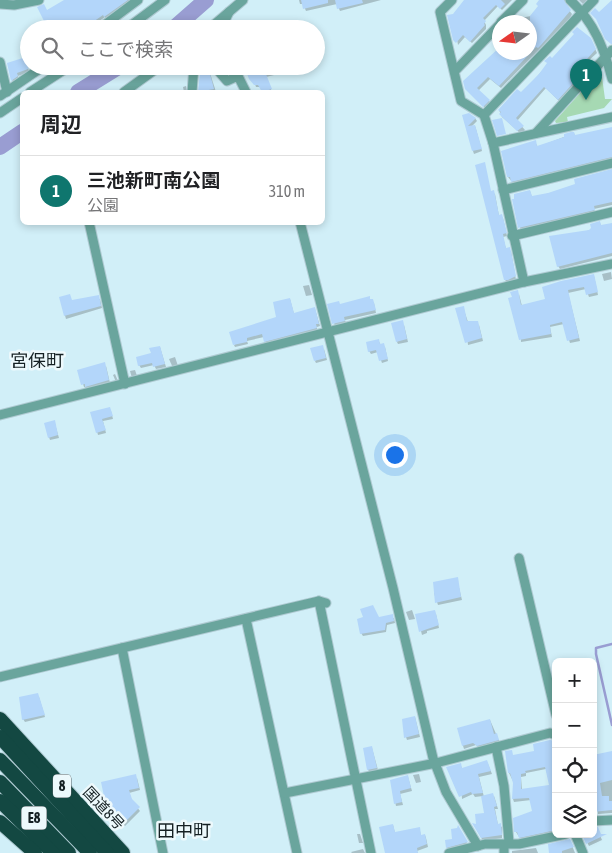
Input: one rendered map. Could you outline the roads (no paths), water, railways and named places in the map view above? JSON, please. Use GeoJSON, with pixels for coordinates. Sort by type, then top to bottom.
{"type":"FeatureCollection","features":[{"type":"Feature","properties":{"kind":"highway","name":"国道8号"},"geometry":{"type":"LineString","coordinates":[[0,718],[124,853]]}},
{"type":"Feature","properties":{"kind":"highway"},"geometry":{"type":"LineString","coordinates":[[0,737],[107,853]]}},
{"type":"Feature","properties":{"kind":"highway","name":"E8"},"geometry":{"type":"LineString","coordinates":[[0,760],[90,853]]}},
{"type":"Feature","properties":{"kind":"highway","name":"E8"},"geometry":{"type":"LineString","coordinates":[[0,782],[69,853]]}},
{"type":"Feature","properties":{"kind":"highway"},"geometry":{"type":"LineString","coordinates":[[0,802],[52,853]]}},
{"type":"Feature","properties":{"kind":"highway"},"geometry":{"type":"LineString","coordinates":[[0,822],[26,853]]}},
{"type":"Feature","properties":{"kind":"highway"},"geometry":{"type":"LineString","coordinates":[[0,822],[35,853]]}},
{"type":"Feature","properties":{"kind":"street"},"geometry":{"type":"LineString","coordinates":[[0,4],[39,0]]}},
{"type":"Feature","properties":{"kind":"street"},"geometry":{"type":"LineString","coordinates":[[112,20],[138,0]]}},
{"type":"Feature","properties":{"kind":"street"},"geometry":{"type":"LineString","coordinates":[[138,20],[165,0]]}},
{"type":"Feature","properties":{"kind":"street"},"geometry":{"type":"LineString","coordinates":[[452,0],[440,12],[461,101],[484,115],[493,142],[512,236],[524,282]]}},
{"type":"Feature","properties":{"kind":"street"},"geometry":{"type":"LineString","coordinates":[[508,15],[523,0]]}},
{"type":"Feature","properties":{"kind":"street"},"geometry":{"type":"LineString","coordinates":[[570,0],[583,12],[609,53],[612,78]]}},
{"type":"Feature","properties":{"kind":"street"},"geometry":{"type":"LineString","coordinates":[[484,115],[594,0]]}},
{"type":"Feature","properties":{"kind":"street"},"geometry":{"type":"LineString","coordinates":[[218,20],[235,4]]}},
{"type":"Feature","properties":{"kind":"street"},"geometry":{"type":"LineString","coordinates":[[226,20],[235,4]]}},
{"type":"Feature","properties":{"kind":"street"},"geometry":{"type":"LineString","coordinates":[[455,71],[492,32]]}},
{"type":"Feature","properties":{"kind":"street"},"geometry":{"type":"LineString","coordinates":[[536,133],[609,53]]}},
{"type":"Feature","properties":{"kind":"street"},"geometry":{"type":"LineString","coordinates":[[0,62],[4,94],[31,75]]}},
{"type":"Feature","properties":{"kind":"street"},"geometry":{"type":"LineString","coordinates":[[33,90],[56,75]]}},
{"type":"Feature","properties":{"kind":"street"},"geometry":{"type":"LineString","coordinates":[[127,90],[148,75]]}},
{"type":"Feature","properties":{"kind":"street"},"geometry":{"type":"LineString","coordinates":[[192,90],[193,75]]}},
{"type":"Feature","properties":{"kind":"street"},"geometry":{"type":"LineString","coordinates":[[222,75],[227,81],[238,76],[245,90]]}},
{"type":"Feature","properties":{"kind":"street"},"geometry":{"type":"LineString","coordinates":[[0,113],[20,99]]}},
{"type":"Feature","properties":{"kind":"street"},"geometry":{"type":"LineString","coordinates":[[493,142],[612,116]]}},
{"type":"Feature","properties":{"kind":"street"},"geometry":{"type":"LineString","coordinates":[[503,190],[612,163]]}},
{"type":"Feature","properties":{"kind":"street"},"geometry":{"type":"LineString","coordinates":[[512,236],[612,212]]}},
{"type":"Feature","properties":{"kind":"street"},"geometry":{"type":"LineString","coordinates":[[90,225],[125,384]]}},
{"type":"Feature","properties":{"kind":"street"},"geometry":{"type":"LineString","coordinates":[[301,225],[326,332],[393,588],[433,758],[446,792],[478,846]]}},
{"type":"Feature","properties":{"kind":"street"},"geometry":{"type":"LineString","coordinates":[[0,415],[524,282],[612,264]]}},
{"type":"Feature","properties":{"kind":"street"},"geometry":{"type":"LineString","coordinates":[[519,558],[553,703]]}},
{"type":"Feature","properties":{"kind":"street"},"geometry":{"type":"LineString","coordinates":[[0,678],[246,618],[322,602],[371,853]]}},
{"type":"Feature","properties":{"kind":"street"},"geometry":{"type":"LineString","coordinates":[[246,618],[297,853]]}},
{"type":"Feature","properties":{"kind":"street"},"geometry":{"type":"LineString","coordinates":[[122,648],[163,853]]}},
{"type":"Feature","properties":{"kind":"street"},"geometry":{"type":"LineString","coordinates":[[285,794],[436,763],[552,734]]}},
{"type":"Feature","properties":{"kind":"street"},"geometry":{"type":"LineString","coordinates":[[496,747],[504,786],[509,842],[504,849]]}},
{"type":"Feature","properties":{"kind":"street"},"geometry":{"type":"LineString","coordinates":[[597,821],[612,820]]}},
{"type":"Feature","properties":{"kind":"street"},"geometry":{"type":"LineString","coordinates":[[449,853],[478,846],[504,849],[552,837]]}},
{"type":"Feature","properties":{"kind":"street"},"geometry":{"type":"LineString","coordinates":[[577,838],[583,853]]}},
{"type":"Feature","properties":{"kind":"waterway"},"geometry":{"type":"LineString","coordinates":[[183,20],[206,0]]}},
{"type":"Feature","properties":{"kind":"waterway"},"geometry":{"type":"LineString","coordinates":[[81,90],[105,75]]}},
{"type":"Feature","properties":{"kind":"waterway"},"geometry":{"type":"LineString","coordinates":[[0,147],[20,133]]}},
{"type":"Feature","properties":{"kind":"waterway"},"geometry":{"type":"LineString","coordinates":[[612,644],[596,648],[612,725]]}},
{"type":"Feature","properties":{"kind":"place","name":"三池新町南公園"},"geometry":{"type":"Point","coordinates":[586,100]}},
{"type":"Feature","properties":{"kind":"district","name":"宮保町"},"geometry":{"type":"Point","coordinates":[37,360]}},
{"type":"Feature","properties":{"kind":"district","name":"田中町"},"geometry":{"type":"Point","coordinates":[184,830]}}]}
